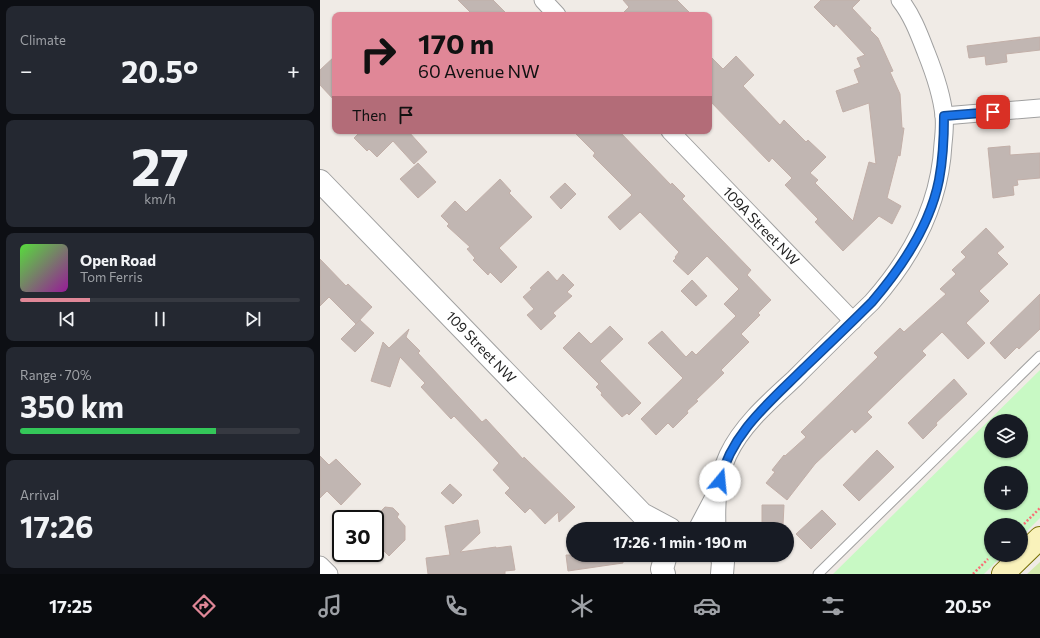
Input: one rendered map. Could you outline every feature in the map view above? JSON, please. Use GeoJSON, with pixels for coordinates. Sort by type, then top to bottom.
{"type":"FeatureCollection","features":[{"type":"Feature","properties":{"kind":"main road"},"geometry":{"type":"LineString","coordinates":[[1003,574],[1040,538]]}},
{"type":"Feature","properties":{"kind":"street"},"geometry":{"type":"LineString","coordinates":[[543,0],[554,12]]}},
{"type":"Feature","properties":{"kind":"street"},"geometry":{"type":"LineString","coordinates":[[716,522],[717,491],[722,471],[729,453],[752,420],[853,321],[888,284],[904,261],[919,235],[931,208],[939,181],[943,152],[944,116],[932,66],[912,19],[900,0]]}},
{"type":"Feature","properties":{"kind":"street"},"geometry":{"type":"LineString","coordinates":[[944,116],[1040,108]]}},
{"type":"Feature","properties":{"kind":"street","name":"109A Street NW"},"geometry":{"type":"LineString","coordinates":[[673,134],[853,321]]}},
{"type":"Feature","properties":{"kind":"street","name":"109 Street NW"},"geometry":{"type":"LineString","coordinates":[[320,181],[644,521]]}},
{"type":"Feature","properties":{"kind":"street"},"geometry":{"type":"LineString","coordinates":[[701,522],[717,491]]}},
{"type":"Feature","properties":{"kind":"street"},"geometry":{"type":"LineString","coordinates":[[320,564],[329,574]]}},
{"type":"Feature","properties":{"kind":"lane"},"geometry":{"type":"LineString","coordinates":[[818,574],[1040,356]]}},
{"type":"Feature","properties":{"kind":"path"},"geometry":{"type":"LineString","coordinates":[[1028,520],[1040,508]]}},
{"type":"Feature","properties":{"kind":"path"},"geometry":{"type":"LineString","coordinates":[[973,574],[985,562]]}},
{"type":"Feature","properties":{"kind":"green space"},"geometry":{"type":"Polygon","coordinates":[[[1040,370],[1040,518],[1028,530],[1028,518],[984,518],[984,562],[996,562],[984,574],[833,574],[984,425],[984,458],[1028,458],[1028,414],[995,414],[1040,370]]]}},
{"type":"Feature","properties":{"kind":"green space"},"geometry":{"type":"Polygon","coordinates":[[[1040,562],[1040,574],[1027,574],[1040,562]]]}},
{"type":"Feature","properties":{"kind":"building"},"geometry":{"type":"Polygon","coordinates":[[[458,0],[493,0],[505,12],[470,12],[458,0]]]}},
{"type":"Feature","properties":{"kind":"building"},"geometry":{"type":"Polygon","coordinates":[[[623,0],[677,0],[689,12],[624,12],[629,7],[623,0]]]}},
{"type":"Feature","properties":{"kind":"building"},"geometry":{"type":"Polygon","coordinates":[[[821,0],[860,0],[852,8],[871,28],[870,30],[878,38],[893,71],[890,72],[900,94],[902,128],[904,128],[900,156],[898,155],[887,198],[901,206],[892,224],[879,216],[843,251],[815,222],[818,219],[785,185],[792,178],[772,158],[769,162],[712,103],[712,58],[723,69],[736,56],[754,75],[743,86],[780,125],[784,120],[806,142],[808,140],[826,157],[810,173],[818,180],[815,183],[853,221],[869,162],[876,164],[869,103],[843,112],[836,91],[859,83],[854,70],[861,67],[857,58],[865,55],[836,24],[834,27],[814,7],[821,0]]]}},
{"type":"Feature","properties":{"kind":"building"},"geometry":{"type":"Polygon","coordinates":[[[1040,37],[1040,50],[1006,54],[1007,62],[986,65],[985,56],[969,58],[967,46],[1040,37]]]}},
{"type":"Feature","properties":{"kind":"building"},"geometry":{"type":"Polygon","coordinates":[[[332,59],[332,98],[320,85],[320,70],[332,59]]]}},
{"type":"Feature","properties":{"kind":"building"},"geometry":{"type":"Polygon","coordinates":[[[358,134],[411,134],[427,152],[414,164],[393,141],[377,157],[369,149],[367,151],[354,138],[358,134]]]}},
{"type":"Feature","properties":{"kind":"building"},"geometry":{"type":"Polygon","coordinates":[[[576,134],[622,134],[671,185],[672,183],[685,196],[682,199],[751,270],[747,275],[771,300],[758,313],[760,315],[741,334],[749,342],[721,370],[724,373],[696,400],[698,401],[687,411],[688,413],[673,428],[668,423],[656,435],[641,419],[683,378],[648,343],[662,331],[686,357],[692,351],[696,355],[736,316],[724,304],[739,289],[707,256],[688,275],[673,261],[679,252],[640,212],[620,230],[608,217],[632,195],[593,156],[595,153],[576,134]]]}},
{"type":"Feature","properties":{"kind":"building"},"geometry":{"type":"Polygon","coordinates":[[[1010,146],[1010,155],[1040,153],[1040,178],[1017,180],[1018,185],[1013,186],[1014,195],[993,198],[988,148],[1010,146]]]}},
{"type":"Feature","properties":{"kind":"building"},"geometry":{"type":"Polygon","coordinates":[[[418,163],[436,182],[418,198],[400,179],[418,163]]]}},
{"type":"Feature","properties":{"kind":"building"},"geometry":{"type":"Polygon","coordinates":[[[500,179],[511,191],[509,193],[532,217],[499,248],[517,267],[501,283],[490,272],[488,275],[473,260],[475,258],[467,249],[470,247],[447,226],[449,224],[441,216],[455,201],[466,212],[500,179]]]}},
{"type":"Feature","properties":{"kind":"building"},"geometry":{"type":"Polygon","coordinates":[[[565,183],[576,194],[561,209],[550,197],[565,183]]]}},
{"type":"Feature","properties":{"kind":"building"},"geometry":{"type":"Polygon","coordinates":[[[986,228],[1004,247],[997,253],[1008,264],[979,291],[989,301],[966,323],[985,343],[968,359],[942,332],[922,351],[926,355],[867,412],[872,417],[855,433],[852,429],[815,464],[787,500],[766,483],[775,472],[772,470],[784,455],[785,456],[806,437],[801,432],[878,357],[874,353],[900,328],[904,332],[946,294],[940,289],[956,274],[952,270],[966,257],[961,252],[986,228]]]}},
{"type":"Feature","properties":{"kind":"building"},"geometry":{"type":"Polygon","coordinates":[[[320,259],[346,286],[348,284],[372,307],[356,324],[329,297],[320,306],[320,259]]]}},
{"type":"Feature","properties":{"kind":"building"},"geometry":{"type":"Polygon","coordinates":[[[548,271],[557,281],[563,274],[574,285],[567,292],[572,296],[553,313],[556,316],[541,330],[527,315],[534,309],[523,297],[548,271]]]}},
{"type":"Feature","properties":{"kind":"building"},"geometry":{"type":"Polygon","coordinates":[[[692,280],[707,296],[696,306],[681,291],[692,280]]]}},
{"type":"Feature","properties":{"kind":"building"},"geometry":{"type":"Polygon","coordinates":[[[1040,294],[1040,329],[1019,349],[1017,347],[1005,359],[990,343],[1040,294]]]}},
{"type":"Feature","properties":{"kind":"building"},"geometry":{"type":"Polygon","coordinates":[[[360,320],[374,333],[355,352],[341,339],[360,320]]]}},
{"type":"Feature","properties":{"kind":"building"},"geometry":{"type":"Polygon","coordinates":[[[610,326],[623,339],[600,361],[641,403],[629,415],[627,413],[622,417],[601,395],[602,393],[596,387],[599,384],[563,348],[579,332],[591,344],[610,326]]]}},
{"type":"Feature","properties":{"kind":"building"},"geometry":{"type":"Polygon","coordinates":[[[409,329],[406,337],[420,351],[418,353],[482,422],[486,419],[523,459],[524,457],[575,507],[559,522],[558,512],[545,524],[530,508],[525,513],[505,493],[510,488],[493,470],[499,463],[454,416],[451,419],[421,387],[425,383],[400,357],[390,387],[371,381],[383,342],[389,348],[409,329]]]}},
{"type":"Feature","properties":{"kind":"building"},"geometry":{"type":"Polygon","coordinates":[[[954,379],[967,394],[936,423],[937,425],[923,439],[908,423],[954,379]]]}},
{"type":"Feature","properties":{"kind":"building"},"geometry":{"type":"Polygon","coordinates":[[[877,450],[894,467],[859,501],[843,485],[877,450]]]}},
{"type":"Feature","properties":{"kind":"building"},"geometry":{"type":"Polygon","coordinates":[[[320,456],[329,465],[336,459],[361,484],[341,505],[327,491],[320,498],[320,456]]]}},
{"type":"Feature","properties":{"kind":"building"},"geometry":{"type":"Polygon","coordinates":[[[450,484],[462,495],[453,504],[441,493],[450,484]]]}},
{"type":"Feature","properties":{"kind":"building"},"geometry":{"type":"Polygon","coordinates":[[[762,505],[784,505],[783,522],[762,522],[762,505]]]}},
{"type":"Feature","properties":{"kind":"building"},"geometry":{"type":"Polygon","coordinates":[[[385,507],[393,508],[399,514],[397,517],[405,526],[405,540],[389,556],[384,551],[384,510],[382,510],[385,507]]]}},
{"type":"Feature","properties":{"kind":"building"},"geometry":{"type":"Polygon","coordinates":[[[822,510],[836,524],[811,549],[796,534],[822,510]]]}},
{"type":"Feature","properties":{"kind":"building"},"geometry":{"type":"Polygon","coordinates":[[[478,520],[480,533],[460,552],[511,546],[515,570],[505,571],[505,574],[428,574],[426,558],[450,555],[445,526],[478,520]]]}},
{"type":"Feature","properties":{"kind":"building"},"geometry":{"type":"Polygon","coordinates":[[[567,562],[623,562],[623,563],[568,571],[567,562]]]}},
{"type":"Feature","properties":{"kind":"route"},"geometry":{"type":"LineString","coordinates":[[720,481],[729,453],[752,420],[872,302],[888,284],[904,261],[919,235],[931,208],[939,181],[943,152],[944,116],[993,112]]}}]}
